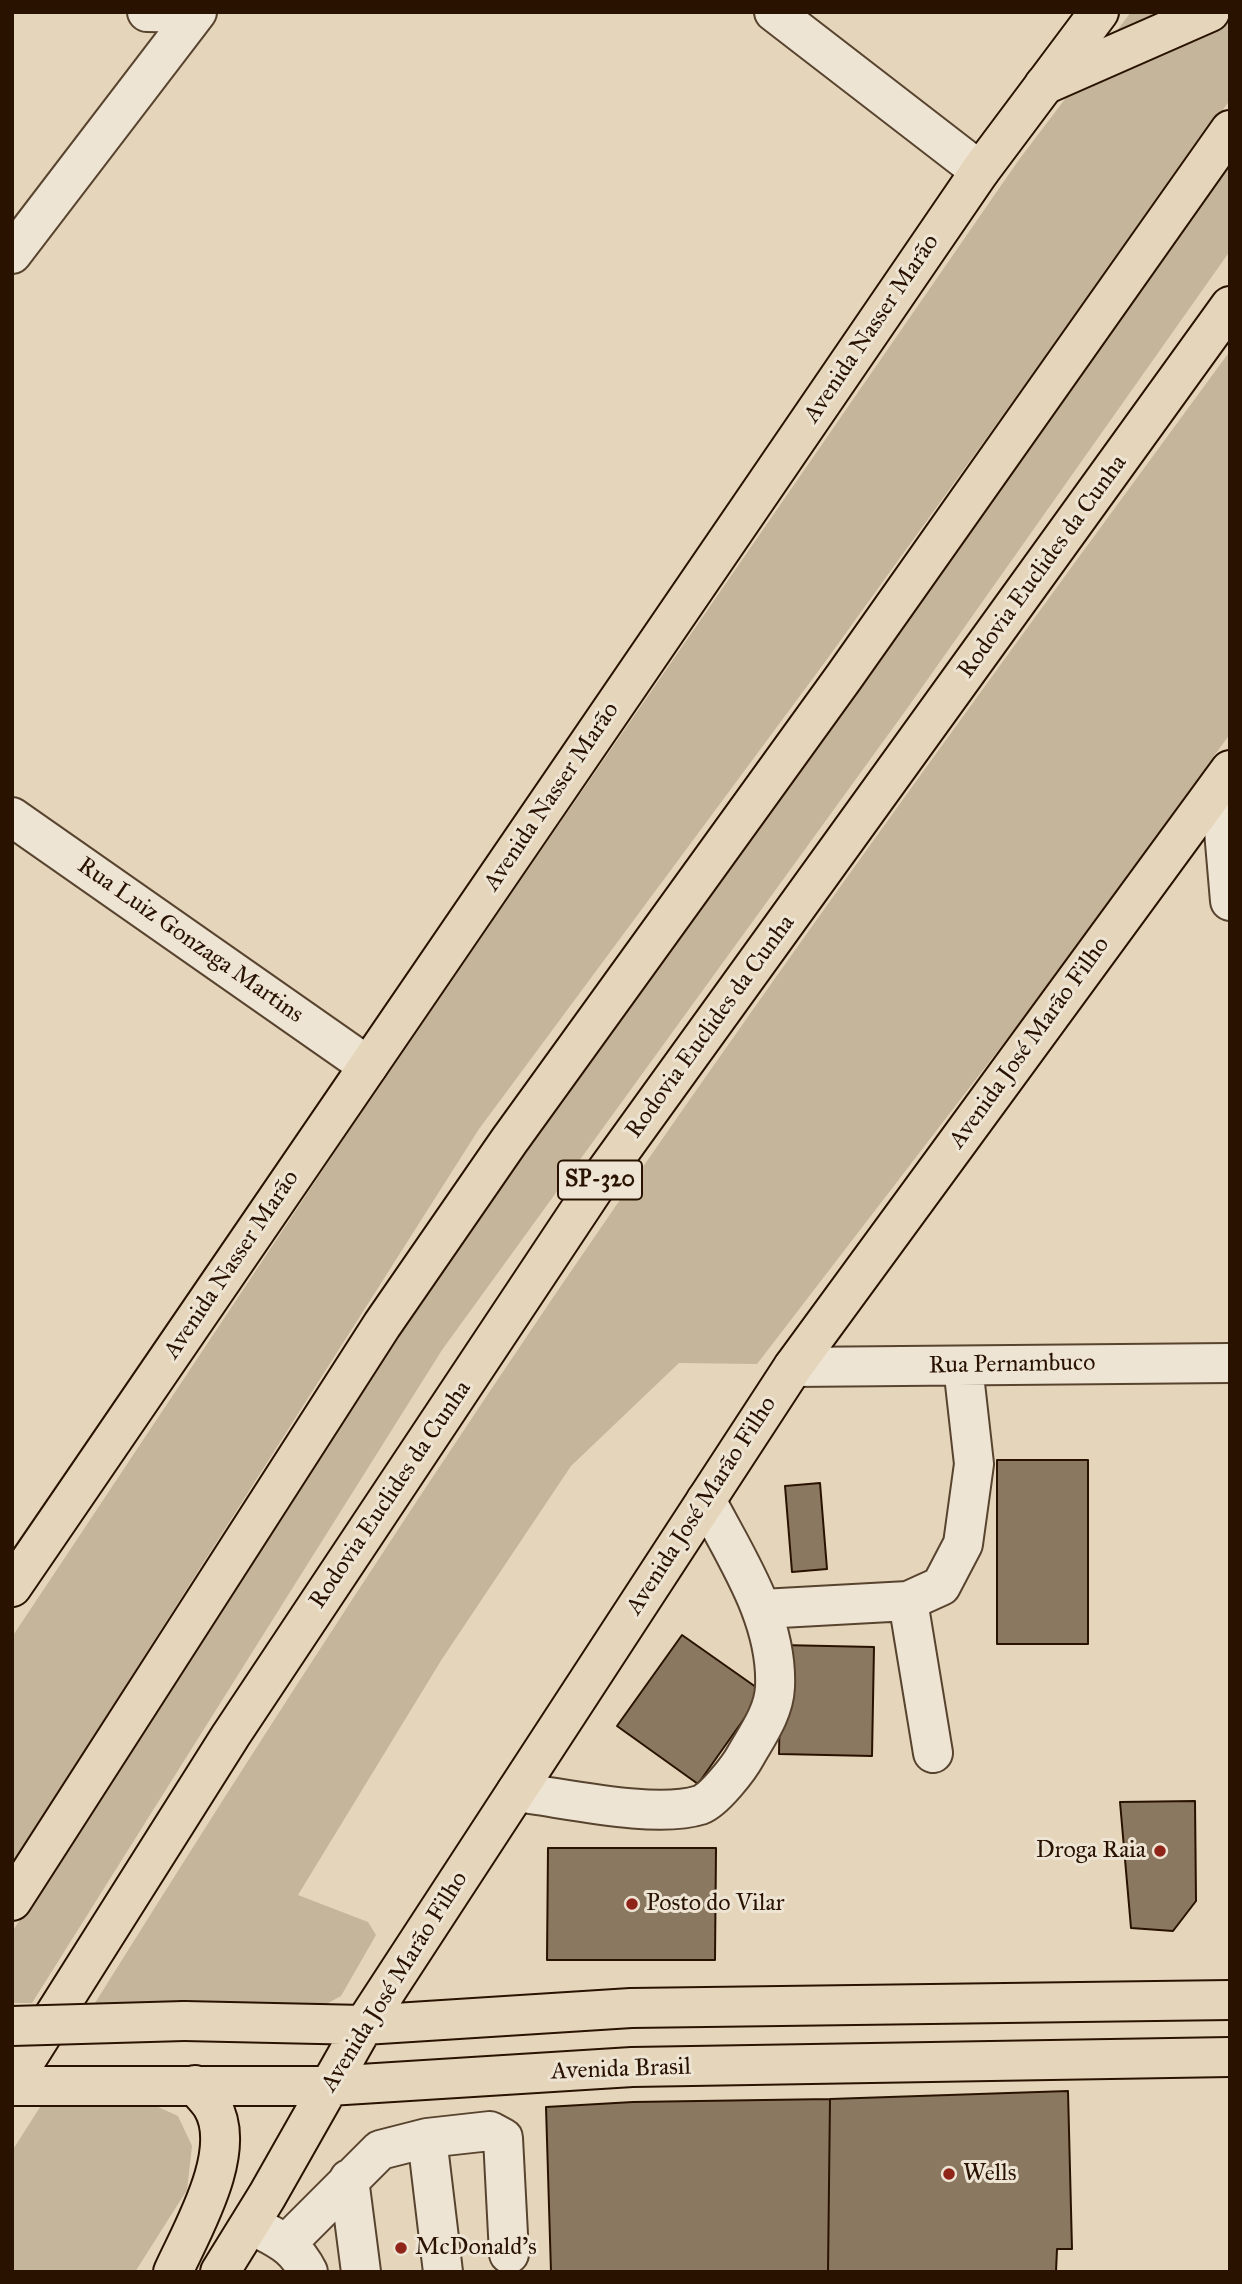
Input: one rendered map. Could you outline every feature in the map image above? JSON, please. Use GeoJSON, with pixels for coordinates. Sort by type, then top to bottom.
{"type":"FeatureCollection","features":[{"type":"Feature","properties":{"kind":"main road","name":"Avenida Nasser Marão"},"geometry":{"type":"LineString","coordinates":[[12,1587],[980,171],[1099,12]]}},
{"type":"Feature","properties":{"kind":"main road"},"geometry":{"type":"LineString","coordinates":[[1044,85],[1210,12]]}},
{"type":"Feature","properties":{"kind":"main road"},"geometry":{"type":"LineString","coordinates":[[12,1901],[382,1325],[509,1141],[844,677],[1230,130]]}},
{"type":"Feature","properties":{"kind":"main road","name":"Rodovia Euclides da Cunha"},"geometry":{"type":"LineString","coordinates":[[12,2084],[231,1735],[599,1181],[1230,306]]}},
{"type":"Feature","properties":{"kind":"main road","name":"Avenida José Marão Filho"},"geometry":{"type":"LineString","coordinates":[[219,2272],[364,2025],[793,1367],[1225,777]]}},
{"type":"Feature","properties":{"kind":"main road"},"geometry":{"type":"LineString","coordinates":[[12,2026],[184,2021],[364,2025],[631,2008],[1230,2000]]}},
{"type":"Feature","properties":{"kind":"main road"},"geometry":{"type":"LineString","coordinates":[[631,2008],[632,2067]]}},
{"type":"Feature","properties":{"kind":"main road","name":"Avenida Brasil"},"geometry":{"type":"LineString","coordinates":[[12,2084],[329,2086],[632,2067],[1230,2057]]}},
{"type":"Feature","properties":{"kind":"main road"},"geometry":{"type":"LineString","coordinates":[[173,2272],[206,2201],[222,2145],[214,2108],[186,2086]]}},
{"type":"Feature","properties":{"kind":"street"},"geometry":{"type":"LineString","coordinates":[[147,12],[196,13]]}},
{"type":"Feature","properties":{"kind":"street"},"geometry":{"type":"LineString","coordinates":[[774,12],[980,171]]}},
{"type":"Feature","properties":{"kind":"street"},"geometry":{"type":"LineString","coordinates":[[12,254],[196,13]]}},
{"type":"Feature","properties":{"kind":"street"},"geometry":{"type":"LineString","coordinates":[[1225,777],[1230,901]]}},
{"type":"Feature","properties":{"kind":"street","name":"Rua Luiz Gonzaga Martins"},"geometry":{"type":"LineString","coordinates":[[12,817],[368,1066]]}},
{"type":"Feature","properties":{"kind":"street","name":"Rua Pernambuco"},"geometry":{"type":"LineString","coordinates":[[793,1367],[1230,1363]]}},
{"type":"Feature","properties":{"kind":"street"},"geometry":{"type":"LineString","coordinates":[[762,1609],[908,1601],[942,1586],[963,1544],[974,1464],[963,1366]]}},
{"type":"Feature","properties":{"kind":"street"},"geometry":{"type":"LineString","coordinates":[[516,1792],[667,1810],[703,1804],[737,1770],[768,1717],[775,1688],[771,1642],[762,1609],[706,1500]]}},
{"type":"Feature","properties":{"kind":"street"},"geometry":{"type":"LineString","coordinates":[[908,1601],[933,1753]]}},
{"type":"Feature","properties":{"kind":"street"},"geometry":{"type":"LineString","coordinates":[[249,2224],[297,2257],[349,2179],[380,2150],[427,2138],[490,2131],[503,2138],[509,2253]]}},
{"type":"Feature","properties":{"kind":"street"},"geometry":{"type":"LineString","coordinates":[[427,2138],[443,2272]]}},
{"type":"Feature","properties":{"kind":"street"},"geometry":{"type":"LineString","coordinates":[[349,2179],[361,2272]]}},
{"type":"Feature","properties":{"kind":"shaded area"},"geometry":{"type":"Polygon","coordinates":[[[1131,12],[1230,12],[1230,100],[825,662],[479,1129],[12,1864],[12,1637],[394,1063],[1018,161],[1131,12]]]}},
{"type":"Feature","properties":{"kind":"shaded area"},"geometry":{"type":"Polygon","coordinates":[[[1230,165],[1230,251],[906,710],[442,1350],[32,2003],[12,2003],[12,1932],[395,1332],[1230,165]]]}},
{"type":"Feature","properties":{"kind":"shaded area"},"geometry":{"type":"Polygon","coordinates":[[[1230,351],[1230,734],[1033,1005],[757,1364],[679,1363],[571,1466],[442,1659],[298,1895],[368,1922],[376,1935],[341,1996],[321,2007],[95,2003],[355,1595],[624,1194],[848,876],[1230,351]]]}},
{"type":"Feature","properties":{"kind":"shaded area"},"geometry":{"type":"Polygon","coordinates":[[[42,2104],[156,2106],[178,2116],[192,2146],[187,2190],[135,2272],[12,2272],[12,2151],[42,2104]]]}},
{"type":"Feature","properties":{"kind":"building"},"geometry":{"type":"Polygon","coordinates":[[[997,1460],[1088,1460],[1088,1644],[997,1644],[997,1460]]]}},
{"type":"Feature","properties":{"kind":"building"},"geometry":{"type":"Polygon","coordinates":[[[820,1483],[827,1569],[792,1572],[785,1486],[820,1483]]]}},
{"type":"Feature","properties":{"kind":"building"},"geometry":{"type":"Polygon","coordinates":[[[682,1635],[763,1692],[698,1784],[617,1726],[682,1635]]]}},
{"type":"Feature","properties":{"kind":"building"},"geometry":{"type":"Polygon","coordinates":[[[781,1645],[874,1647],[872,1756],[779,1754],[781,1645]]]}},
{"type":"Feature","properties":{"kind":"building","name":"Droga Raia"},"geometry":{"type":"Polygon","coordinates":[[[1195,1801],[1196,1901],[1173,1931],[1131,1928],[1120,1802],[1195,1801]]]}},
{"type":"Feature","properties":{"kind":"building","name":"Posto do Vilar"},"geometry":{"type":"Polygon","coordinates":[[[548,1848],[716,1848],[715,1960],[547,1960],[548,1848]]]}},
{"type":"Feature","properties":{"kind":"building","name":"Wells"},"geometry":{"type":"Polygon","coordinates":[[[1068,2091],[1072,2249],[1057,2249],[1056,2272],[828,2272],[830,2099],[1068,2091]]]}},
{"type":"Feature","properties":{"kind":"building"},"geometry":{"type":"Polygon","coordinates":[[[830,2099],[828,2272],[551,2272],[546,2107],[633,2102],[830,2099]]]}},
{"type":"Feature","properties":{"kind":"place","name":"Droga Raia"},"geometry":{"type":"Point","coordinates":[1160,1851]}},
{"type":"Feature","properties":{"kind":"place","name":"Posto do Vilar"},"geometry":{"type":"Point","coordinates":[632,1904]}},
{"type":"Feature","properties":{"kind":"place","name":"Wells"},"geometry":{"type":"Point","coordinates":[949,2174]}},
{"type":"Feature","properties":{"kind":"place","name":"McDonald's"},"geometry":{"type":"Point","coordinates":[401,2248]}}]}
